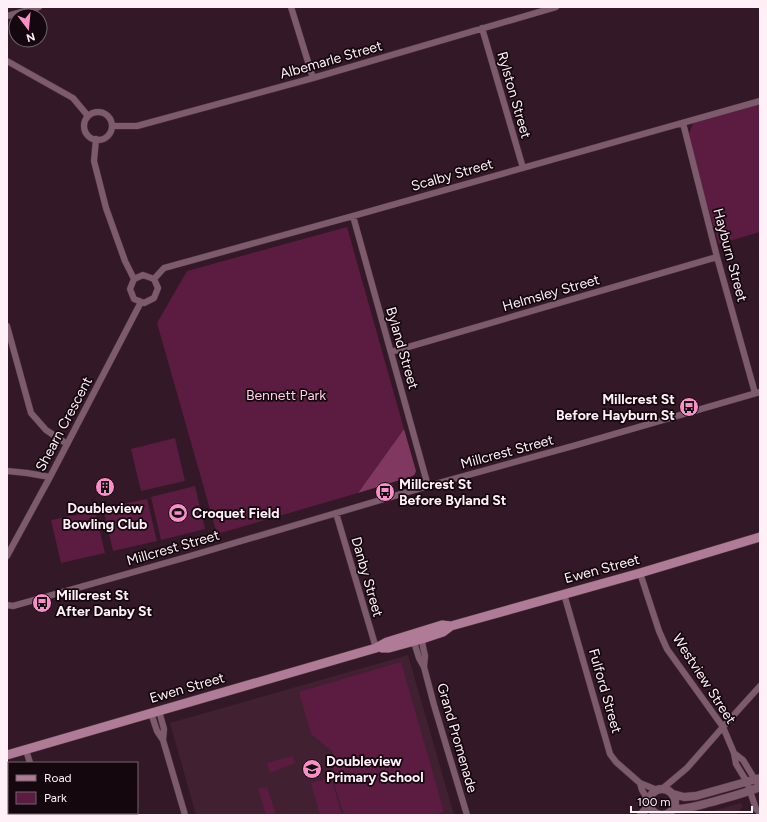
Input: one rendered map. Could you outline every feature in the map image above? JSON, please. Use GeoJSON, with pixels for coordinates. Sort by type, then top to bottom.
{"type":"FeatureCollection","features":[{"type":"Feature","properties":{"kind":"main road","name":"Ewen Street"},"geometry":{"type":"LineString","coordinates":[[7,755],[376,648],[387,642],[417,636],[442,625],[451,626],[640,573],[760,537]]}},
{"type":"Feature","properties":{"kind":"street"},"geometry":{"type":"LineString","coordinates":[[7,16],[39,7]]}},
{"type":"Feature","properties":{"kind":"street"},"geometry":{"type":"LineString","coordinates":[[291,7],[313,78]]}},
{"type":"Feature","properties":{"kind":"street","name":"Albemarle Street"},"geometry":{"type":"LineString","coordinates":[[112,126],[137,126],[313,78],[556,7]]}},
{"type":"Feature","properties":{"kind":"street","name":"Rylston Street"},"geometry":{"type":"LineString","coordinates":[[482,28],[523,168]]}},
{"type":"Feature","properties":{"kind":"street"},"geometry":{"type":"LineString","coordinates":[[7,61],[73,98],[88,116]]}},
{"type":"Feature","properties":{"kind":"street","name":"Scalby Street"},"geometry":{"type":"LineString","coordinates":[[154,279],[164,268],[760,101]]}},
{"type":"Feature","properties":{"kind":"street"},"geometry":{"type":"LineString","coordinates":[[94,112],[106,114],[110,118],[112,126],[110,132],[105,137],[99,139],[92,138],[84,129],[84,122],[88,116],[94,112]]}},
{"type":"Feature","properties":{"kind":"street","name":"Hayburn Street"},"geometry":{"type":"LineString","coordinates":[[683,122],[717,257],[758,392]]}},
{"type":"Feature","properties":{"kind":"street"},"geometry":{"type":"LineString","coordinates":[[96,139],[94,161],[106,208],[125,261],[134,279]]}},
{"type":"Feature","properties":{"kind":"street","name":"Byland Street"},"geometry":{"type":"LineString","coordinates":[[353,216],[428,486]]}},
{"type":"Feature","properties":{"kind":"street","name":"Helmsley Street"},"geometry":{"type":"LineString","coordinates":[[391,352],[717,257]]}},
{"type":"Feature","properties":{"kind":"street"},"geometry":{"type":"LineString","coordinates":[[143,275],[154,279],[158,288],[154,298],[144,303],[134,299],[130,290],[134,279],[143,275]]}},
{"type":"Feature","properties":{"kind":"street","name":"Shearn Crescent"},"geometry":{"type":"LineString","coordinates":[[7,556],[142,302]]}},
{"type":"Feature","properties":{"kind":"street"},"geometry":{"type":"LineString","coordinates":[[7,326],[31,413],[46,430],[67,444]]}},
{"type":"Feature","properties":{"kind":"street","name":"Millcrest Street"},"geometry":{"type":"LineString","coordinates":[[7,605],[13,606],[758,392]]}},
{"type":"Feature","properties":{"kind":"street"},"geometry":{"type":"LineString","coordinates":[[7,471],[50,477]]}},
{"type":"Feature","properties":{"kind":"street","name":"Danby Street"},"geometry":{"type":"LineString","coordinates":[[336,513],[376,648]]}},
{"type":"Feature","properties":{"kind":"street","name":"Westview Street"},"geometry":{"type":"LineString","coordinates":[[640,573],[659,631],[667,649],[723,727],[734,753],[736,764],[754,780],[760,789]]}},
{"type":"Feature","properties":{"kind":"street","name":"Fulford Street"},"geometry":{"type":"LineString","coordinates":[[564,594],[610,754],[616,762],[640,784],[660,789]]}},
{"type":"Feature","properties":{"kind":"street","name":"Grand Promenade"},"geometry":{"type":"LineString","coordinates":[[417,636],[425,656],[424,667],[434,705],[467,815]]}},
{"type":"Feature","properties":{"kind":"street"},"geometry":{"type":"LineString","coordinates":[[642,815],[649,804],[653,792],[660,789],[687,768],[760,686]]}},
{"type":"Feature","properties":{"kind":"street"},"geometry":{"type":"LineString","coordinates":[[155,712],[164,729],[163,740],[185,815]]}},
{"type":"Feature","properties":{"kind":"street"},"geometry":{"type":"LineString","coordinates":[[26,750],[30,762]]}},
{"type":"Feature","properties":{"kind":"street"},"geometry":{"type":"LineString","coordinates":[[660,789],[667,790],[673,794],[684,797],[696,796],[754,780]]}},
{"type":"Feature","properties":{"kind":"street","name":"Westview Street"},"geometry":{"type":"LineString","coordinates":[[754,780],[751,791],[756,809],[760,813]]}},
{"type":"Feature","properties":{"kind":"street","name":"Fulford Street"},"geometry":{"type":"LineString","coordinates":[[640,784],[649,804]]}},
{"type":"Feature","properties":{"kind":"street"},"geometry":{"type":"LineString","coordinates":[[673,809],[690,808],[760,789]]}},
{"type":"Feature","properties":{"kind":"street"},"geometry":{"type":"LineString","coordinates":[[649,804],[651,809],[659,815],[668,814],[673,809],[675,804],[673,794]]}},
{"type":"Feature","properties":{"kind":"shaded area"},"geometry":{"type":"Polygon","coordinates":[[[404,429],[416,471],[415,474],[413,476],[358,493],[404,429]]]}},
{"type":"Feature","properties":{"kind":"shaded area","name":"Doubleview Primary School"},"geometry":{"type":"Polygon","coordinates":[[[408,655],[454,815],[196,815],[170,723],[408,655]]]}},
{"type":"Feature","properties":{"kind":"shaded area"},"geometry":{"type":"Polygon","coordinates":[[[740,803],[743,806],[736,815],[699,815],[740,803]]]}},
{"type":"Feature","properties":{"kind":"green space"},"geometry":{"type":"Polygon","coordinates":[[[760,104],[760,232],[719,244],[687,140],[693,123],[760,104]]]}},
{"type":"Feature","properties":{"kind":"green space","name":"Bennett Park"},"geometry":{"type":"Polygon","coordinates":[[[347,227],[404,429],[358,493],[217,534],[157,323],[187,271],[347,227]]]}},
{"type":"Feature","properties":{"kind":"green space","name":"Croquet Field"},"geometry":{"type":"Polygon","coordinates":[[[175,438],[185,481],[141,491],[131,449],[175,438]]]}},
{"type":"Feature","properties":{"kind":"green space","name":"Croquet Field"},"geometry":{"type":"Polygon","coordinates":[[[195,486],[205,529],[161,540],[151,497],[195,486]]]}},
{"type":"Feature","properties":{"kind":"green space","name":"Croquet Field"},"geometry":{"type":"Polygon","coordinates":[[[147,499],[157,541],[113,551],[103,508],[147,499]]]}},
{"type":"Feature","properties":{"kind":"green space"},"geometry":{"type":"Polygon","coordinates":[[[95,511],[105,553],[61,563],[51,520],[95,511]]]}},
{"type":"Feature","properties":{"kind":"green space"},"geometry":{"type":"Polygon","coordinates":[[[401,662],[444,812],[433,815],[344,815],[331,773],[333,762],[335,761],[333,752],[311,734],[299,692],[401,662]]]}},
{"type":"Feature","properties":{"kind":"green space"},"geometry":{"type":"Polygon","coordinates":[[[293,756],[295,763],[270,773],[267,763],[293,756]]]}},
{"type":"Feature","properties":{"kind":"green space"},"geometry":{"type":"Polygon","coordinates":[[[330,774],[342,815],[320,815],[311,783],[325,779],[330,774]]]}},
{"type":"Feature","properties":{"kind":"green space"},"geometry":{"type":"Polygon","coordinates":[[[267,787],[276,815],[266,815],[258,789],[267,787]]]}},
{"type":"Feature","properties":{"kind":"place","name":"Millcrest St Before Hayburn St"},"geometry":{"type":"Point","coordinates":[689,407]}},
{"type":"Feature","properties":{"kind":"place","name":"Doubleview Bowling Club"},"geometry":{"type":"Point","coordinates":[105,487]}},
{"type":"Feature","properties":{"kind":"place","name":"Millcrest St Before Byland St"},"geometry":{"type":"Point","coordinates":[385,492]}},
{"type":"Feature","properties":{"kind":"place","name":"Croquet Field"},"geometry":{"type":"Point","coordinates":[178,513]}},
{"type":"Feature","properties":{"kind":"place","name":"Millcrest St After Danby St"},"geometry":{"type":"Point","coordinates":[42,603]}},
{"type":"Feature","properties":{"kind":"place","name":"Doubleview Primary School"},"geometry":{"type":"Point","coordinates":[312,769]}}]}
